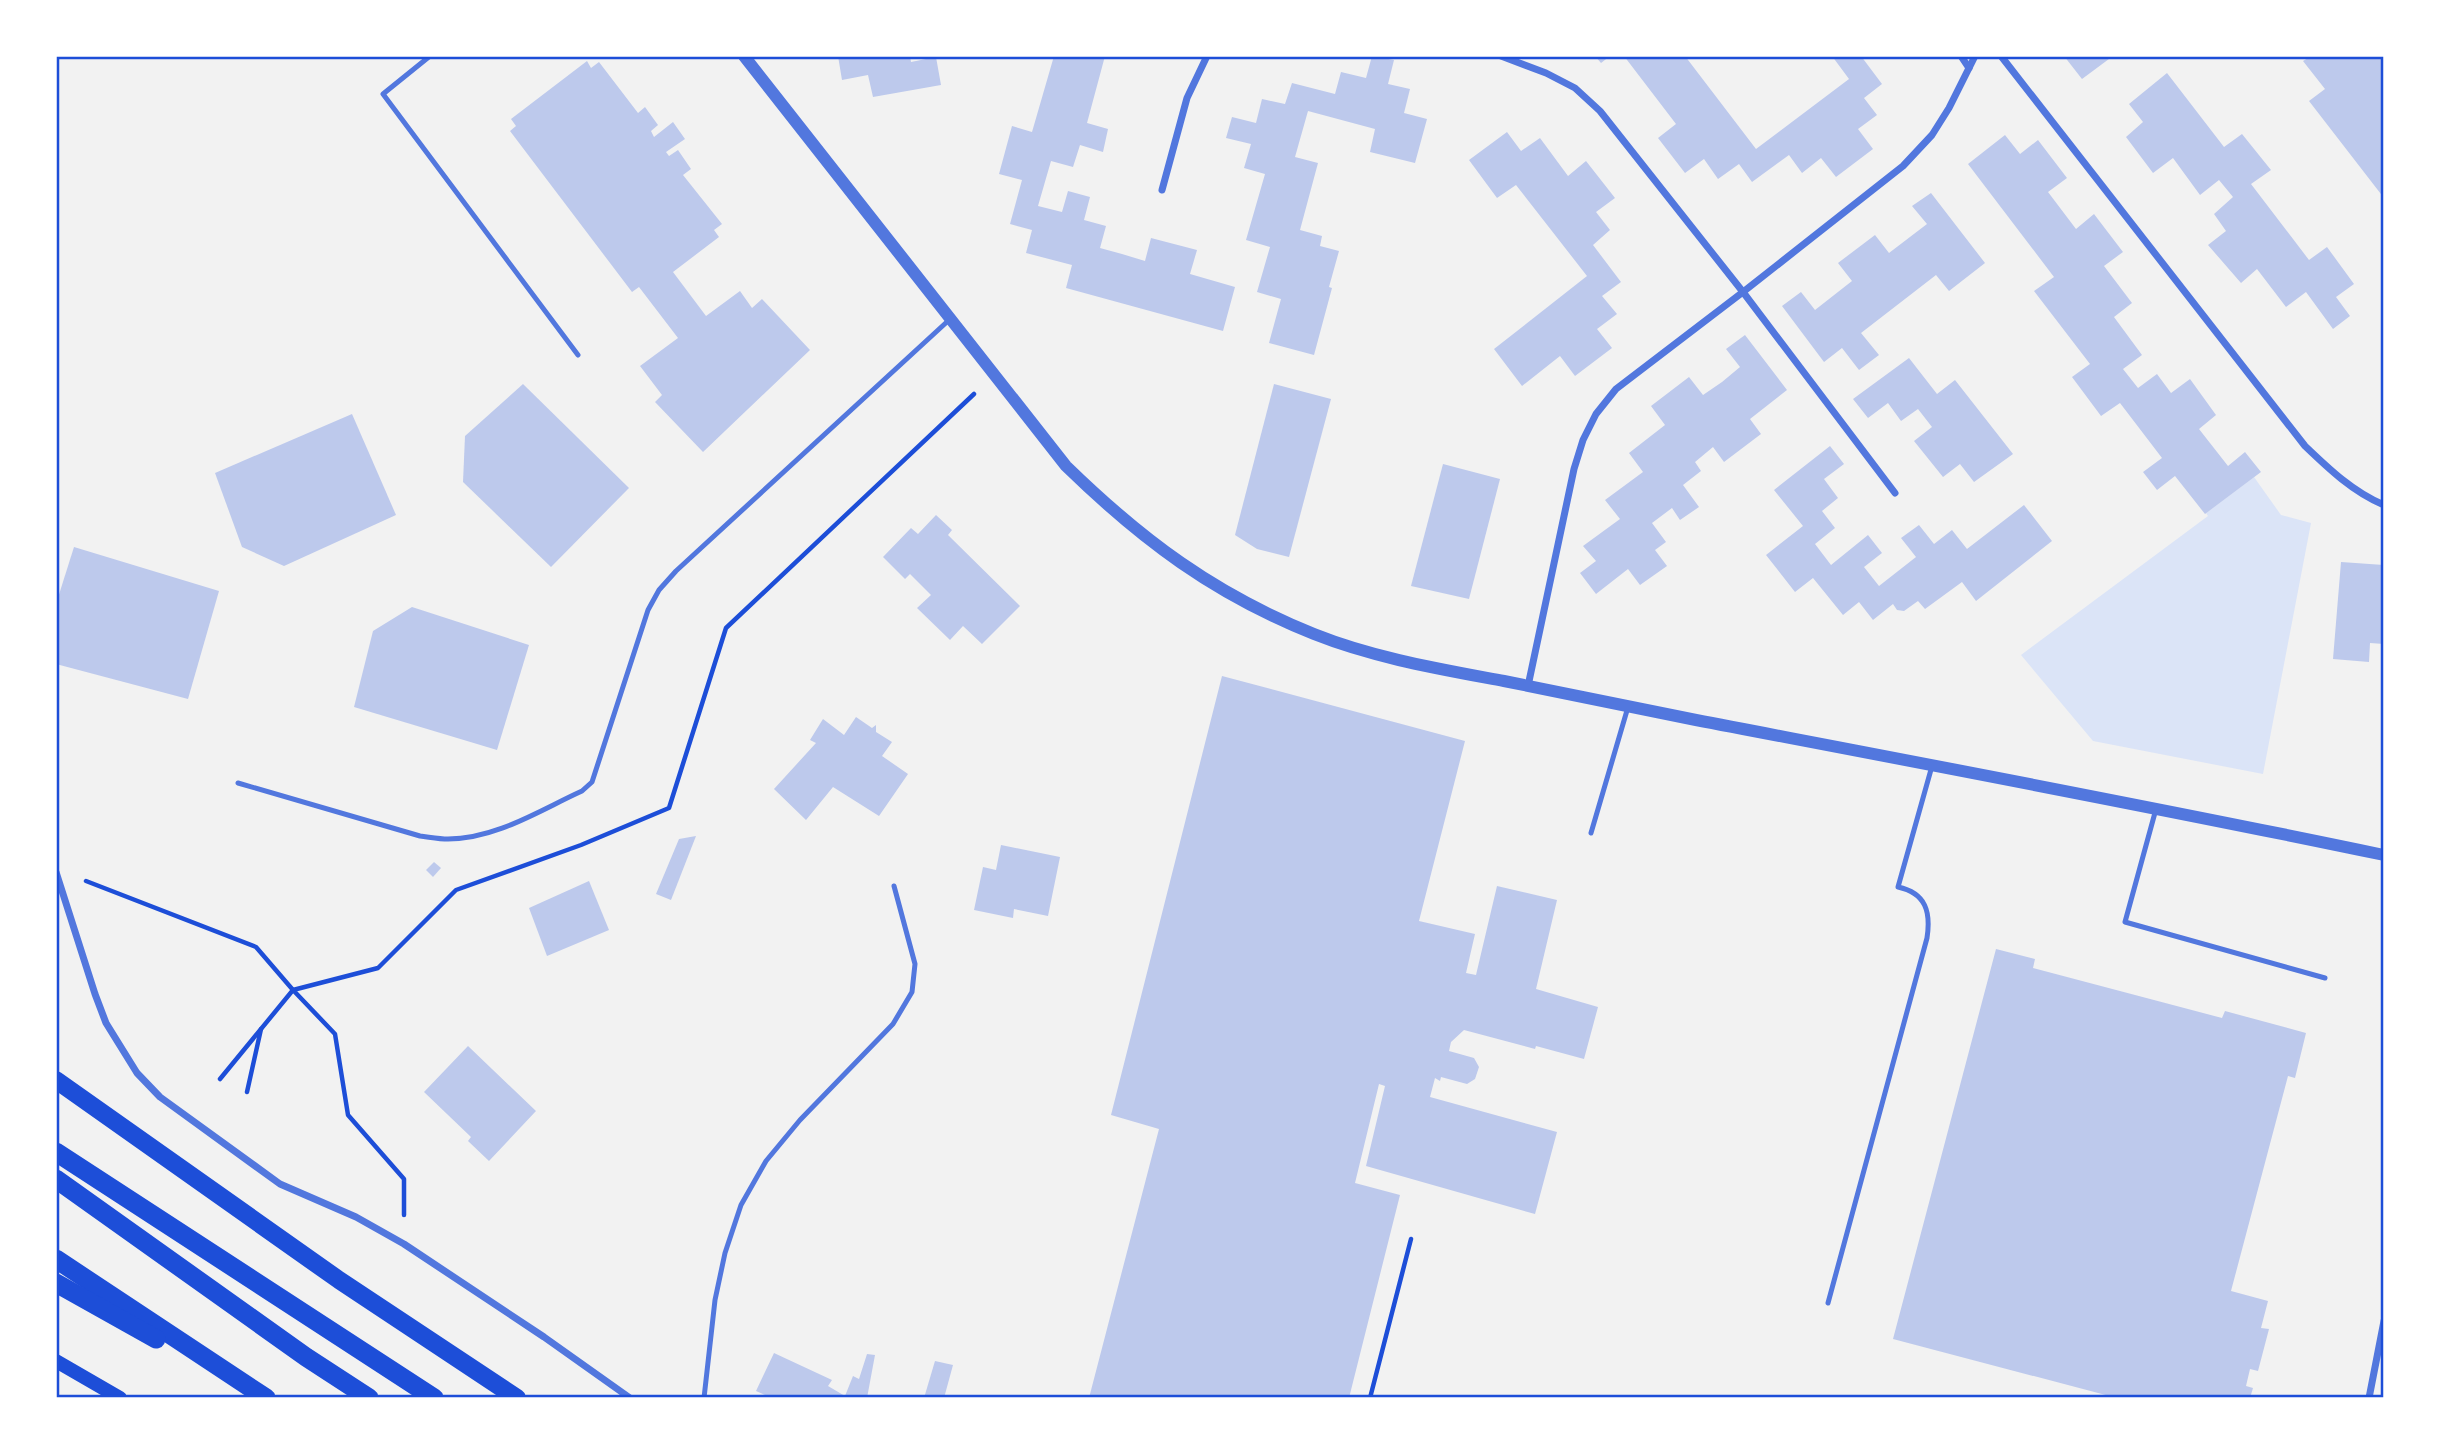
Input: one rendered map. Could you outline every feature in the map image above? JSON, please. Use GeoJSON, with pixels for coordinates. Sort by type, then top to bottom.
{"type":"FeatureCollection","features":[{"type":"Feature","properties":{"kind":"highway"},"geometry":{"type":"LineString","coordinates":[[56,1152],[435,1398]]}},
{"type":"Feature","properties":{"kind":"highway"},"geometry":{"type":"LineString","coordinates":[[56,1179],[306,1357],[369,1398]]}},
{"type":"Feature","properties":{"kind":"highway"},"geometry":{"type":"LineString","coordinates":[[56,1259],[264,1398]]}},
{"type":"Feature","properties":{"kind":"highway"},"geometry":{"type":"LineString","coordinates":[[56,1283],[264,1398]]}},
{"type":"Feature","properties":{"kind":"main road"},"geometry":{"type":"LineString","coordinates":[[56,1080],[339,1280],[517,1398]]}},
{"type":"Feature","properties":{"kind":"main road"},"geometry":{"type":"LineString","coordinates":[[56,1361],[120,1398]]}},
{"type":"Feature","properties":{"kind":"street"},"geometry":{"type":"LineString","coordinates":[[744,56],[1066,466],[1156,547],[1203,579],[1258,610],[1315,635],[1365,651],[1628,707],[2156,807],[2384,855]]}},
{"type":"Feature","properties":{"kind":"street"},"geometry":{"type":"LineString","coordinates":[[1161,190],[1187,99],[1207,56]]}},
{"type":"Feature","properties":{"kind":"street"},"geometry":{"type":"LineString","coordinates":[[1501,56],[1546,72],[1574,88],[1600,111],[1744,292],[1895,493]]}},
{"type":"Feature","properties":{"kind":"street"},"geometry":{"type":"LineString","coordinates":[[1961,56],[1969,68]]}},
{"type":"Feature","properties":{"kind":"street"},"geometry":{"type":"LineString","coordinates":[[1528,686],[1574,469],[1583,440],[1596,414],[1616,389],[1903,166],[1932,135],[1950,108],[1975,56]]}},
{"type":"Feature","properties":{"kind":"street"},"geometry":{"type":"LineString","coordinates":[[2001,56],[2305,446],[2338,478],[2369,499],[2384,505]]}},
{"type":"Feature","properties":{"kind":"street"},"geometry":{"type":"LineString","coordinates":[[56,872],[94,994],[106,1023],[137,1073],[160,1097],[280,1184],[356,1217],[404,1244],[544,1337],[629,1398]]}},
{"type":"Feature","properties":{"kind":"street"},"geometry":{"type":"LineString","coordinates":[[2369,1398],[2384,1321]]}},
{"type":"Feature","properties":{"kind":"lane"},"geometry":{"type":"LineString","coordinates":[[430,56],[383,94],[578,355]]}},
{"type":"Feature","properties":{"kind":"lane"},"geometry":{"type":"LineString","coordinates":[[237,783],[420,836],[448,839],[496,830],[582,791],[592,782],[640,631],[659,590],[676,571],[951,318]]}},
{"type":"Feature","properties":{"kind":"lane"},"geometry":{"type":"LineString","coordinates":[[1591,833],[1628,707]]}},
{"type":"Feature","properties":{"kind":"lane"},"geometry":{"type":"LineString","coordinates":[[1828,1303],[1927,937],[1928,915],[1920,897],[1910,889],[1898,887],[1932,765]]}},
{"type":"Feature","properties":{"kind":"lane"},"geometry":{"type":"LineString","coordinates":[[2156,807],[2125,922],[2325,978]]}},
{"type":"Feature","properties":{"kind":"lane"},"geometry":{"type":"LineString","coordinates":[[704,1398],[715,1300],[725,1252],[741,1205],[766,1161],[800,1120],[893,1024],[912,992],[915,964],[894,886]]}},
{"type":"Feature","properties":{"kind":"path"},"geometry":{"type":"LineString","coordinates":[[220,1079],[293,990],[378,968],[456,890],[582,845],[669,808],[726,628],[995,375]]}},
{"type":"Feature","properties":{"kind":"path"},"geometry":{"type":"LineString","coordinates":[[81,879],[256,947],[335,1034],[348,1115],[404,1179],[404,1244]]}},
{"type":"Feature","properties":{"kind":"path"},"geometry":{"type":"LineString","coordinates":[[247,1092],[261,1028]]}},
{"type":"Feature","properties":{"kind":"path"},"geometry":{"type":"LineString","coordinates":[[1370,1398],[1411,1239]]}},
{"type":"Feature","properties":{"kind":"shaded area"},"geometry":{"type":"Polygon","coordinates":[[[2254,477],[2281,515],[2311,523],[2263,774],[2093,741],[2021,655],[2208,516],[2206,513],[2254,477]]]}},
{"type":"Feature","properties":{"kind":"building"},"geometry":{"type":"Polygon","coordinates":[[[838,56],[910,56],[911,62],[936,57],[941,85],[873,97],[868,75],[842,80],[838,56]]]}},
{"type":"Feature","properties":{"kind":"building"},"geometry":{"type":"Polygon","coordinates":[[[1054,56],[1105,56],[1087,123],[1108,129],[1103,152],[1080,145],[1073,167],[1051,161],[1038,206],[1062,212],[1068,191],[1090,197],[1084,220],[1106,226],[1100,248],[1145,261],[1151,238],[1197,250],[1190,274],[1235,287],[1223,331],[1066,288],[1072,265],[1026,253],[1032,230],[1010,224],[1022,180],[999,174],[1012,126],[1032,132],[1054,56]]]}},
{"type":"Feature","properties":{"kind":"building"},"geometry":{"type":"Polygon","coordinates":[[[1372,56],[1394,60],[1388,84],[1410,89],[1404,113],[1427,119],[1415,163],[1370,152],[1375,129],[1308,111],[1295,157],[1318,163],[1300,230],[1322,236],[1320,246],[1339,251],[1314,355],[1269,343],[1281,299],[1257,292],[1270,247],[1246,240],[1265,174],[1244,168],[1251,144],[1226,138],[1232,117],[1256,123],[1262,99],[1285,104],[1292,83],[1335,94],[1341,72],[1366,78],[1372,56]]]}},
{"type":"Feature","properties":{"kind":"building"},"geometry":{"type":"Polygon","coordinates":[[[1595,56],[1610,56],[1601,63],[1595,56]]]}},
{"type":"Feature","properties":{"kind":"building"},"geometry":{"type":"Polygon","coordinates":[[[1624,56],[1685,56],[1756,149],[1849,79],[1832,56],[1861,56],[1882,84],[1864,98],[1877,115],[1858,129],[1873,149],[1836,177],[1821,158],[1802,173],[1789,155],[1752,182],[1739,164],[1718,179],[1704,159],[1685,173],[1658,138],[1676,124],[1624,56]]]}},
{"type":"Feature","properties":{"kind":"building"},"geometry":{"type":"Polygon","coordinates":[[[2064,56],[2113,56],[2082,79],[2064,56]]]}},
{"type":"Feature","properties":{"kind":"building"},"geometry":{"type":"Polygon","coordinates":[[[2307,56],[2384,56],[2384,198],[2309,101],[2325,89],[2303,61],[2307,56]]]}},
{"type":"Feature","properties":{"kind":"building"},"geometry":{"type":"Polygon","coordinates":[[[587,61],[591,68],[599,62],[638,113],[645,107],[658,125],[651,131],[654,137],[673,122],[685,139],[666,152],[669,156],[678,150],[691,169],[683,175],[722,224],[714,230],[719,237],[673,272],[706,316],[740,291],[752,308],[762,299],[810,350],[703,452],[655,402],[662,395],[640,366],[678,338],[639,287],[632,292],[510,131],[516,126],[511,119],[587,61]]]}},
{"type":"Feature","properties":{"kind":"building"},"geometry":{"type":"Polygon","coordinates":[[[2167,73],[2224,147],[2242,134],[2271,170],[2251,184],[2309,260],[2327,247],[2354,284],[2336,297],[2350,316],[2333,329],[2306,292],[2286,307],[2257,269],[2241,283],[2208,245],[2226,231],[2214,214],[2233,197],[2219,180],[2200,195],[2173,158],[2153,173],[2126,137],[2143,122],[2129,104],[2167,73]]]}},
{"type":"Feature","properties":{"kind":"building"},"geometry":{"type":"Polygon","coordinates":[[[1507,132],[1521,151],[1540,138],[1568,176],[1586,161],[1615,198],[1596,212],[1610,230],[1593,245],[1621,282],[1602,296],[1617,314],[1597,329],[1612,348],[1575,376],[1560,356],[1522,386],[1494,349],[1587,276],[1516,185],[1497,198],[1469,160],[1507,132]]]}},
{"type":"Feature","properties":{"kind":"building"},"geometry":{"type":"Polygon","coordinates":[[[2005,135],[2020,154],[2038,140],[2067,178],[2048,192],[2076,229],[2094,214],[2123,252],[2104,266],[2132,303],[2114,317],[2142,355],[2123,369],[2138,388],[2157,374],[2171,393],[2190,379],[2216,415],[2199,429],[2228,466],[2245,452],[2261,472],[2205,514],[2175,476],[2157,490],[2143,472],[2162,458],[2120,403],[2101,416],[2072,377],[2090,364],[2034,291],[2054,277],[1968,164],[2005,135]]]}},
{"type":"Feature","properties":{"kind":"building"},"geometry":{"type":"Polygon","coordinates":[[[1931,193],[1985,263],[1949,291],[1936,275],[1861,333],[1879,355],[1859,370],[1842,348],[1824,362],[1782,306],[1801,292],[1815,310],[1852,281],[1838,263],[1875,235],[1889,253],[1927,224],[1912,206],[1931,193]]]}},
{"type":"Feature","properties":{"kind":"building"},"geometry":{"type":"Polygon","coordinates":[[[1745,335],[1787,390],[1750,419],[1761,434],[1724,462],[1713,447],[1695,462],[1701,471],[1683,485],[1699,507],[1680,520],[1672,508],[1652,523],[1666,542],[1655,550],[1667,566],[1640,585],[1628,569],[1596,594],[1580,573],[1596,561],[1583,546],[1620,519],[1605,500],[1643,472],[1629,453],[1665,425],[1651,406],[1689,377],[1703,395],[1722,382],[1740,367],[1726,349],[1745,335]]]}},
{"type":"Feature","properties":{"kind":"building"},"geometry":{"type":"Polygon","coordinates":[[[1909,358],[1937,394],[1955,380],[2013,454],[1974,482],[1960,464],[1943,477],[1914,441],[1932,427],[1918,409],[1901,421],[1888,403],[1868,418],[1853,399],[1909,358]]]}},
{"type":"Feature","properties":{"kind":"building"},"geometry":{"type":"Polygon","coordinates":[[[523,384],[629,488],[551,567],[463,482],[465,436],[523,384]]]}},
{"type":"Feature","properties":{"kind":"building"},"geometry":{"type":"Polygon","coordinates":[[[1274,384],[1331,399],[1289,557],[1257,549],[1235,535],[1274,384]]]}},
{"type":"Feature","properties":{"kind":"building"},"geometry":{"type":"Polygon","coordinates":[[[352,414],[396,515],[284,566],[242,547],[215,473],[352,414]]]}},
{"type":"Feature","properties":{"kind":"building"},"geometry":{"type":"Polygon","coordinates":[[[1830,446],[1844,464],[1824,479],[1838,498],[1822,511],[1835,528],[1815,544],[1831,565],[1868,535],[1882,553],[1864,567],[1879,586],[1916,557],[1901,538],[1919,525],[1934,544],[1952,530],[1967,549],[2024,505],[2052,541],[1976,601],[1962,582],[1925,609],[1918,601],[1904,611],[1897,610],[1893,604],[1873,620],[1859,602],[1843,615],[1813,578],[1795,592],[1766,555],[1803,526],[1774,490],[1830,446]]]}},
{"type":"Feature","properties":{"kind":"building"},"geometry":{"type":"Polygon","coordinates":[[[1443,464],[1500,479],[1469,599],[1411,586],[1443,464]]]}},
{"type":"Feature","properties":{"kind":"building"},"geometry":{"type":"Polygon","coordinates":[[[936,515],[952,530],[948,535],[1020,606],[982,644],[963,626],[950,640],[917,608],[931,595],[910,574],[905,579],[883,557],[911,528],[918,534],[936,515]]]}},
{"type":"Feature","properties":{"kind":"building"},"geometry":{"type":"Polygon","coordinates":[[[74,547],[219,591],[188,699],[56,664],[56,604],[74,547]]]}},
{"type":"Feature","properties":{"kind":"building"},"geometry":{"type":"Polygon","coordinates":[[[2341,562],[2384,565],[2384,644],[2370,643],[2369,662],[2333,659],[2341,562]]]}},
{"type":"Feature","properties":{"kind":"building"},"geometry":{"type":"Polygon","coordinates":[[[412,607],[529,645],[497,750],[354,707],[373,631],[412,607]]]}},
{"type":"Feature","properties":{"kind":"building"},"geometry":{"type":"Polygon","coordinates":[[[1222,676],[1465,741],[1419,921],[1475,934],[1466,973],[1476,975],[1497,886],[1557,900],[1536,989],[1598,1007],[1584,1059],[1464,1030],[1451,1042],[1449,1051],[1474,1058],[1479,1067],[1475,1079],[1467,1084],[1435,1078],[1430,1097],[1557,1132],[1535,1214],[1366,1166],[1385,1086],[1379,1084],[1355,1183],[1400,1195],[1349,1398],[1089,1398],[1159,1129],[1111,1115],[1222,676]]]}},
{"type":"Feature","properties":{"kind":"building"},"geometry":{"type":"Polygon","coordinates":[[[856,717],[872,728],[876,725],[876,732],[892,742],[882,756],[908,774],[879,816],[833,787],[806,820],[774,789],[816,743],[810,740],[823,719],[844,735],[856,717]]]}},
{"type":"Feature","properties":{"kind":"building"},"geometry":{"type":"Polygon","coordinates":[[[696,836],[671,900],[656,894],[679,839],[696,836]]]}},
{"type":"Feature","properties":{"kind":"building"},"geometry":{"type":"Polygon","coordinates":[[[1001,845],[1060,857],[1048,916],[1014,909],[1013,918],[974,910],[983,867],[996,870],[1001,845]]]}},
{"type":"Feature","properties":{"kind":"building"},"geometry":{"type":"Polygon","coordinates":[[[434,862],[441,868],[433,877],[426,870],[434,862]]]}},
{"type":"Feature","properties":{"kind":"building"},"geometry":{"type":"Polygon","coordinates":[[[589,881],[609,930],[547,956],[529,908],[589,881]]]}},
{"type":"Feature","properties":{"kind":"building"},"geometry":{"type":"Polygon","coordinates":[[[1996,949],[2035,959],[2033,968],[2222,1018],[2225,1011],[2306,1033],[2295,1078],[2288,1076],[2231,1291],[2268,1301],[2261,1328],[2269,1329],[2258,1371],[2250,1369],[2246,1386],[2253,1388],[2250,1398],[2117,1398],[1893,1339],[1996,949]]]}},
{"type":"Feature","properties":{"kind":"building"},"geometry":{"type":"Polygon","coordinates":[[[468,1046],[536,1111],[489,1161],[468,1141],[471,1137],[424,1092],[468,1046]]]}},
{"type":"Feature","properties":{"kind":"building"},"geometry":{"type":"Polygon","coordinates":[[[774,1353],[832,1380],[828,1386],[845,1396],[853,1376],[859,1379],[867,1354],[875,1355],[867,1398],[772,1398],[756,1391],[774,1353]]]}},
{"type":"Feature","properties":{"kind":"building"},"geometry":{"type":"Polygon","coordinates":[[[935,1361],[953,1365],[944,1398],[924,1398],[935,1361]]]}}]}
